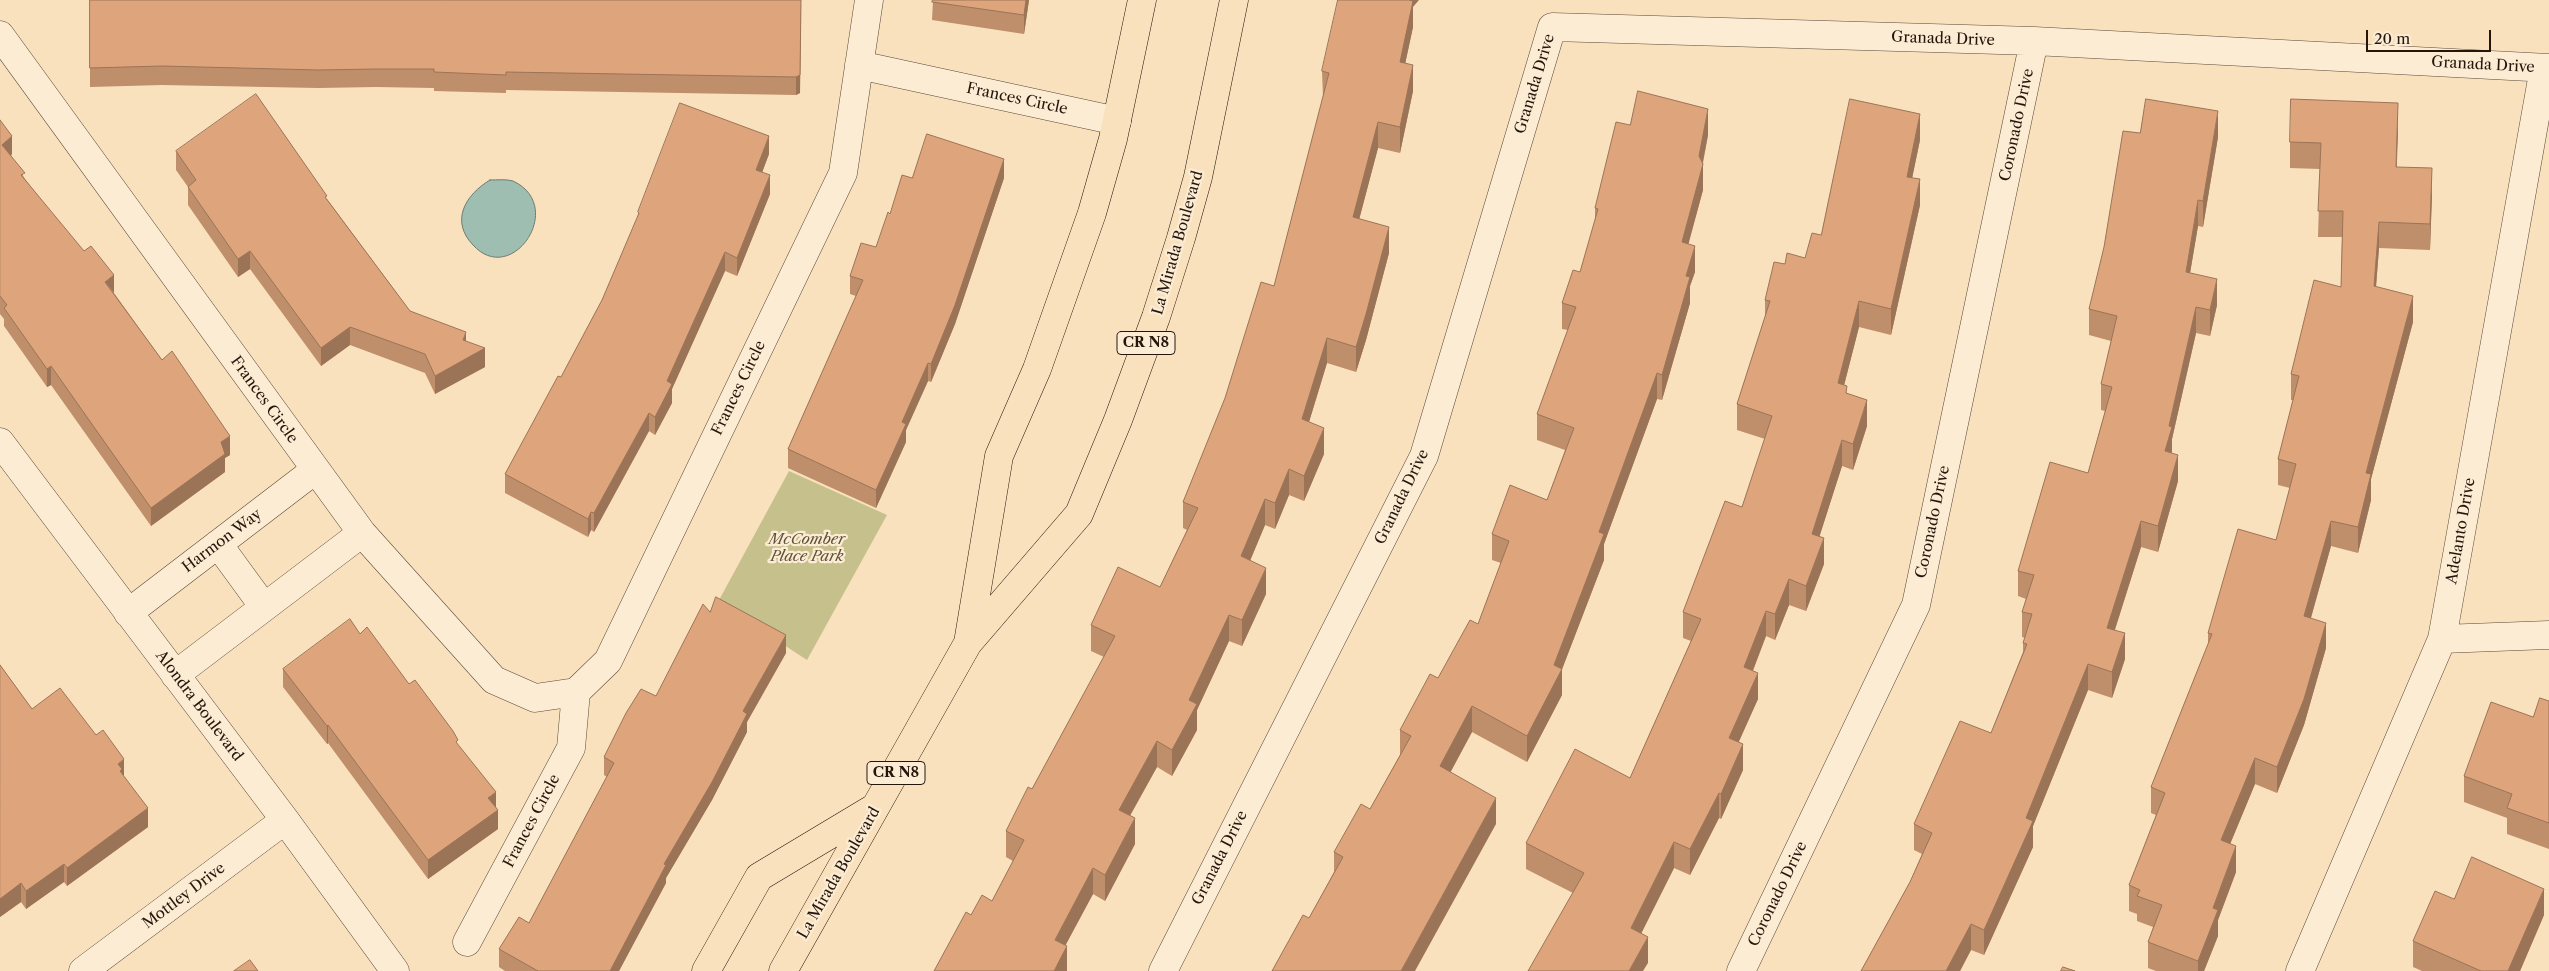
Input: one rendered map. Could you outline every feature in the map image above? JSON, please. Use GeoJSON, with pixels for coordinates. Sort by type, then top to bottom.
{"type":"FeatureCollection","features":[{"type":"Feature","properties":{"kind":"main road","name":"La Mirada Boulevard"},"geometry":{"type":"LineString","coordinates":[[968,643],[999,456],[1037,370],[1072,276],[1092,213],[1117,121],[1142,0]]}},
{"type":"Feature","properties":{"kind":"main road","name":"La Mirada Boulevard"},"geometry":{"type":"LineString","coordinates":[[783,971],[968,643],[1080,514],[1108,446],[1156,317],[1188,212],[1198,177],[1234,0]]}},
{"type":"Feature","properties":{"kind":"main road"},"geometry":{"type":"LineString","coordinates":[[706,971],[759,878],[876,807]]}},
{"type":"Feature","properties":{"kind":"street","name":"Frances Circle"},"geometry":{"type":"LineString","coordinates":[[0,36],[362,533],[494,680],[535,698],[576,692],[608,661],[843,173],[869,0]]}},
{"type":"Feature","properties":{"kind":"street","name":"Granada Drive"},"geometry":{"type":"LineString","coordinates":[[1163,971],[1424,456],[1552,27],[2034,41],[2546,68]]}},
{"type":"Feature","properties":{"kind":"street","name":"Coronado Drive"},"geometry":{"type":"LineString","coordinates":[[1741,971],[1916,605],[2034,41]]}},
{"type":"Feature","properties":{"kind":"street","name":"Frances Circle"},"geometry":{"type":"LineString","coordinates":[[859,65],[1117,121]]}},
{"type":"Feature","properties":{"kind":"street","name":"Adelanto Drive"},"geometry":{"type":"LineString","coordinates":[[2300,971],[2442,639],[2546,68]]}},
{"type":"Feature","properties":{"kind":"street","name":"Alondra Boulevard"},"geometry":{"type":"LineString","coordinates":[[0,442],[285,820],[395,971]]}},
{"type":"Feature","properties":{"kind":"street","name":"Harmon Way"},"geometry":{"type":"LineString","coordinates":[[128,613],[315,470]]}},
{"type":"Feature","properties":{"kind":"street"},"geometry":{"type":"LineString","coordinates":[[175,675],[362,533]]}},
{"type":"Feature","properties":{"kind":"street"},"geometry":{"type":"LineString","coordinates":[[218,544],[264,606]]}},
{"type":"Feature","properties":{"kind":"street"},"geometry":{"type":"LineString","coordinates":[[2442,639],[2549,635]]}},
{"type":"Feature","properties":{"kind":"street","name":"Frances Circle"},"geometry":{"type":"LineString","coordinates":[[467,942],[571,748],[576,692]]}},
{"type":"Feature","properties":{"kind":"street","name":"Mottley Drive"},"geometry":{"type":"LineString","coordinates":[[83,971],[285,820]]}},
{"type":"Feature","properties":{"kind":"green space","name":"McComber Place Park"},"geometry":{"type":"Polygon","coordinates":[[[789,471],[887,515],[807,660],[718,602],[789,471]]]}},
{"type":"Feature","properties":{"kind":"shaded area"},"geometry":{"type":"Polygon","coordinates":[[[490,180],[513,181],[528,193],[535,208],[534,224],[528,238],[517,250],[503,257],[488,256],[473,245],[462,227],[464,209],[468,201],[481,186],[490,180]]]}},
{"type":"Feature","properties":{"kind":"building"},"geometry":{"type":"Polygon","coordinates":[[[90,0],[801,0],[800,75],[796,77],[506,72],[506,75],[434,72],[434,69],[318,70],[162,66],[90,68],[90,0]]]}},
{"type":"Feature","properties":{"kind":"building"},"geometry":{"type":"Polygon","coordinates":[[[933,0],[1026,0],[1024,15],[932,2],[933,0]]]}},
{"type":"Feature","properties":{"kind":"building"},"geometry":{"type":"Polygon","coordinates":[[[1338,0],[1413,1],[1400,62],[1413,65],[1400,127],[1378,122],[1353,217],[1389,227],[1356,347],[1327,338],[1302,419],[1324,428],[1304,476],[1289,469],[1275,503],[1265,499],[1241,556],[1266,568],[1242,620],[1229,615],[1189,700],[1197,704],[1172,750],[1157,741],[1119,810],[1135,818],[1105,875],[1093,868],[1055,940],[1067,946],[1054,971],[934,971],[966,912],[971,915],[982,895],[992,901],[1024,840],[1006,831],[1028,787],[1032,789],[1115,636],[1091,625],[1118,567],[1160,587],[1198,508],[1183,502],[1225,398],[1261,282],[1274,286],[1329,73],[1322,71],[1338,0]]]}},
{"type":"Feature","properties":{"kind":"building"},"geometry":{"type":"Polygon","coordinates":[[[1638,91],[1708,109],[1699,156],[1703,164],[1682,242],[1695,246],[1686,276],[1690,277],[1662,375],[1657,373],[1599,532],[1604,534],[1554,665],[1562,669],[1527,736],[1472,706],[1440,766],[1496,798],[1401,971],[1272,971],[1303,915],[1309,918],[1343,857],[1334,852],[1361,804],[1370,809],[1411,736],[1400,730],[1430,674],[1438,678],[1470,620],[1478,624],[1509,541],[1492,534],[1510,485],[1547,500],[1574,428],[1537,414],[1576,307],[1562,303],[1573,270],[1580,272],[1598,209],[1595,208],[1616,122],[1630,125],[1638,91]]]}},
{"type":"Feature","properties":{"kind":"building"},"geometry":{"type":"Polygon","coordinates":[[[256,94],[327,196],[325,197],[410,311],[466,332],[463,340],[485,348],[435,376],[425,354],[350,327],[321,348],[250,251],[238,259],[188,187],[196,180],[176,151],[256,94]]]}},
{"type":"Feature","properties":{"kind":"building"},"geometry":{"type":"Polygon","coordinates":[[[1850,99],[1920,114],[1907,177],[1920,179],[1891,309],[1859,301],[1838,383],[1847,386],[1846,393],[1867,400],[1853,444],[1842,440],[1812,534],[1824,538],[1806,586],[1789,579],[1775,614],[1766,611],[1744,667],[1758,673],[1729,738],[1743,744],[1721,794],[1719,793],[1690,849],[1674,842],[1631,928],[1648,937],[1629,971],[1528,971],[1584,873],[1526,843],[1575,749],[1630,778],[1701,619],[1683,612],[1725,501],[1742,507],[1772,416],[1737,404],[1770,301],[1765,300],[1774,262],[1785,264],[1787,253],[1805,258],[1812,233],[1821,235],[1850,99]]]}},
{"type":"Feature","properties":{"kind":"building"},"geometry":{"type":"Polygon","coordinates":[[[2146,99],[2218,111],[2203,201],[2198,200],[2186,272],[2217,279],[2210,310],[2196,307],[2169,426],[2172,427],[2165,451],[2178,455],[2158,526],[2141,521],[2107,628],[2125,633],[2112,672],[2088,664],[2026,818],[2033,821],[1984,930],[1971,924],[1946,971],[1861,971],[1910,882],[1932,833],[1914,824],[1960,721],[1991,733],[2027,644],[2023,643],[2032,614],[2022,612],[2034,575],[2018,571],[2050,462],[2088,473],[2112,387],[2101,384],[2117,316],[2089,309],[2104,247],[2123,131],[2140,133],[2146,99]]]}},
{"type":"Feature","properties":{"kind":"building"},"geometry":{"type":"Polygon","coordinates":[[[2291,99],[2398,103],[2396,167],[2432,168],[2430,224],[2379,222],[2374,286],[2413,296],[2366,473],[2371,474],[2358,527],[2331,521],[2304,616],[2326,623],[2304,699],[2277,767],[2255,758],[2221,840],[2236,846],[2213,908],[2218,910],[2198,961],[2148,942],[2162,905],[2137,896],[2140,890],[2129,885],[2165,793],[2151,787],[2212,634],[2208,633],[2238,529],[2276,540],[2296,464],[2278,459],[2299,376],[2291,374],[2314,280],[2341,287],[2343,211],[2318,211],[2321,143],[2290,142],[2291,99]]]}},
{"type":"Feature","properties":{"kind":"building"},"geometry":{"type":"Polygon","coordinates":[[[680,103],[769,136],[756,170],[770,175],[737,258],[725,252],[667,381],[672,384],[655,417],[649,413],[594,513],[591,512],[588,519],[505,474],[558,376],[561,377],[602,300],[639,213],[680,103]]]}},
{"type":"Feature","properties":{"kind":"building"},"geometry":{"type":"Polygon","coordinates":[[[0,120],[12,136],[2,145],[25,173],[21,175],[84,251],[91,246],[114,275],[105,282],[162,360],[172,351],[230,436],[221,442],[225,454],[151,508],[51,366],[47,369],[4,308],[7,305],[0,296],[0,120]]]}},
{"type":"Feature","properties":{"kind":"building"},"geometry":{"type":"Polygon","coordinates":[[[927,134],[1004,159],[955,305],[931,364],[928,363],[902,422],[906,424],[876,490],[788,449],[863,280],[850,276],[861,243],[876,247],[888,212],[890,214],[902,175],[912,178],[927,134]]]}},
{"type":"Feature","properties":{"kind":"building"},"geometry":{"type":"Polygon","coordinates":[[[716,597],[786,635],[743,711],[747,714],[712,782],[664,864],[666,865],[610,971],[538,971],[499,949],[519,917],[529,923],[614,763],[604,757],[626,713],[641,689],[656,696],[703,604],[710,612],[716,597]]]}},
{"type":"Feature","properties":{"kind":"building"},"geometry":{"type":"Polygon","coordinates":[[[350,619],[360,634],[367,627],[409,684],[415,680],[453,731],[458,740],[456,742],[496,792],[488,798],[498,810],[428,860],[328,725],[283,669],[350,619]]]}},
{"type":"Feature","properties":{"kind":"building"},"geometry":{"type":"Polygon","coordinates":[[[0,665],[32,709],[60,688],[96,735],[103,730],[124,759],[118,764],[122,769],[120,771],[148,808],[67,868],[64,864],[26,891],[21,883],[0,899],[0,665]]]}},
{"type":"Feature","properties":{"kind":"building"},"geometry":{"type":"Polygon","coordinates":[[[2540,698],[2549,701],[2549,823],[2507,808],[2512,794],[2464,776],[2491,702],[2533,717],[2540,698]]]}},
{"type":"Feature","properties":{"kind":"building"},"geometry":{"type":"Polygon","coordinates":[[[2472,857],[2544,889],[2508,971],[2481,971],[2413,941],[2435,891],[2454,899],[2472,857]]]}},
{"type":"Feature","properties":{"kind":"building"},"geometry":{"type":"Polygon","coordinates":[[[250,960],[258,971],[234,971],[250,960]]]}},
{"type":"Feature","properties":{"kind":"building"},"geometry":{"type":"Polygon","coordinates":[[[2063,967],[2075,971],[2061,971],[2063,967]]]}}]}
